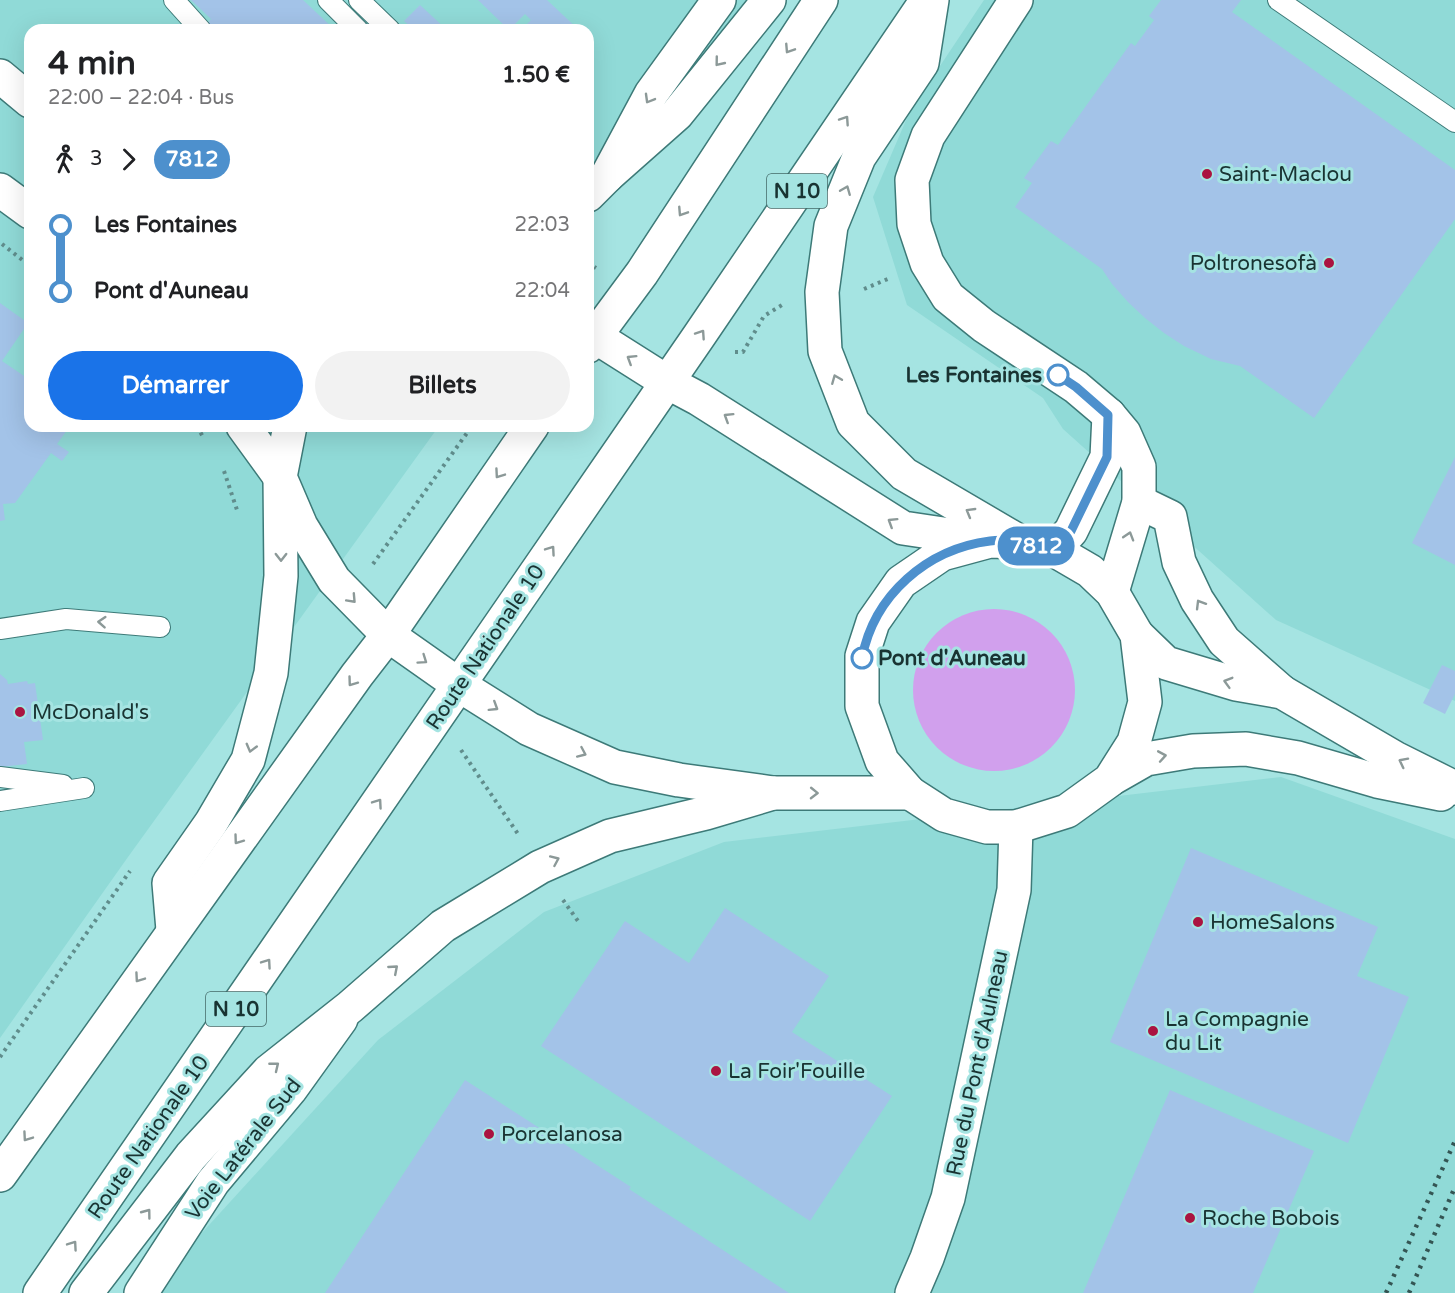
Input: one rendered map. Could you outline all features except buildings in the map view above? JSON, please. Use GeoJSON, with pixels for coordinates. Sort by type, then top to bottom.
{"type":"FeatureCollection","features":[{"type":"Feature","properties":{"kind":"street"},"geometry":{"type":"LineString","coordinates":[[598,185],[651,94],[719,0]]}},
{"type":"Feature","properties":{"kind":"street"},"geometry":{"type":"LineString","coordinates":[[598,185],[677,114],[769,0]]}},
{"type":"Feature","properties":{"kind":"street"},"geometry":{"type":"LineString","coordinates":[[594,333],[642,273],[821,0]]}},
{"type":"Feature","properties":{"kind":"street","name":"Route Nationale 10"},"geometry":{"type":"LineString","coordinates":[[40,1293],[927,0]]}},
{"type":"Feature","properties":{"kind":"street"},"geometry":{"type":"LineString","coordinates":[[932,0],[922,63],[859,157],[831,226],[822,292],[825,351],[854,423],[904,474],[1005,541]]}},
{"type":"Feature","properties":{"kind":"street"},"geometry":{"type":"LineString","coordinates":[[1016,0],[928,136],[912,180],[914,224],[927,263],[948,297],[984,326],[1076,387],[1108,415],[1124,434],[1139,467],[1139,502],[1112,592]]}},
{"type":"Feature","properties":{"kind":"street"},"geometry":{"type":"LineString","coordinates":[[0,76],[24,96]]}},
{"type":"Feature","properties":{"kind":"street"},"geometry":{"type":"LineString","coordinates":[[0,190],[24,208]]}},
{"type":"Feature","properties":{"kind":"street"},"geometry":{"type":"LineString","coordinates":[[594,340],[699,399],[903,528],[1005,541],[1054,550],[1090,571],[1112,592],[1137,635],[1166,663],[1236,684],[1282,692]]}},
{"type":"Feature","properties":{"kind":"street"},"geometry":{"type":"LineString","coordinates":[[1054,550],[1071,531],[1107,457],[1108,415]]}},
{"type":"Feature","properties":{"kind":"street"},"geometry":{"type":"LineString","coordinates":[[247,432],[280,477],[301,526],[334,580],[388,635],[459,685],[529,729],[615,767],[679,780],[773,793],[910,793]]}},
{"type":"Feature","properties":{"kind":"street"},"geometry":{"type":"LineString","coordinates":[[173,930],[169,883],[210,823],[248,760],[271,673],[281,576],[280,477],[289,432]]}},
{"type":"Feature","properties":{"kind":"street"},"geometry":{"type":"LineString","coordinates":[[0,1175],[173,930],[350,684],[388,635],[528,432]]}},
{"type":"Feature","properties":{"kind":"street"},"geometry":{"type":"LineString","coordinates":[[1139,502],[1170,517],[1179,562],[1197,600],[1224,641],[1282,692],[1395,758],[1455,788]]}},
{"type":"Feature","properties":{"kind":"street"},"geometry":{"type":"LineString","coordinates":[[1005,541],[942,554],[901,582],[873,622],[862,656],[862,706],[882,761],[910,793],[944,815],[987,827],[1016,827],[1067,811],[1110,780],[1146,759],[1193,751],[1246,749],[1298,758],[1377,782],[1455,796]]}},
{"type":"Feature","properties":{"kind":"street"},"geometry":{"type":"LineString","coordinates":[[1110,780],[1134,742],[1145,702],[1137,635]]}},
{"type":"Feature","properties":{"kind":"street"},"geometry":{"type":"LineString","coordinates":[[86,1293],[191,1156],[269,1071],[350,1007],[443,926],[540,867],[610,836],[706,813],[773,793]]}},
{"type":"Feature","properties":{"kind":"street","name":"Rue du Pont d'Aulneau"},"geometry":{"type":"LineString","coordinates":[[912,1293],[948,1198],[1014,890],[1016,827]]}},
{"type":"Feature","properties":{"kind":"street","name":"Voie Latérale Sud"},"geometry":{"type":"LineString","coordinates":[[141,1293],[213,1182],[290,1090],[350,1007]]}},
{"type":"Feature","properties":{"kind":"lane"},"geometry":{"type":"LineString","coordinates":[[174,0],[196,24]]}},
{"type":"Feature","properties":{"kind":"lane"},"geometry":{"type":"LineString","coordinates":[[328,0],[352,24]]}},
{"type":"Feature","properties":{"kind":"lane"},"geometry":{"type":"LineString","coordinates":[[359,0],[384,24]]}},
{"type":"Feature","properties":{"kind":"lane"},"geometry":{"type":"LineString","coordinates":[[1278,0],[1455,122]]}},
{"type":"Feature","properties":{"kind":"lane"},"geometry":{"type":"LineString","coordinates":[[0,629],[66,619],[160,627]]}},
{"type":"Feature","properties":{"kind":"lane"},"geometry":{"type":"LineString","coordinates":[[0,777],[84,788],[0,801]]}},
{"type":"Feature","properties":{"kind":"path"},"geometry":{"type":"LineString","coordinates":[[0,243],[24,261]]}},
{"type":"Feature","properties":{"kind":"path"},"geometry":{"type":"LineString","coordinates":[[727,352],[743,352],[764,316],[783,304]]}},
{"type":"Feature","properties":{"kind":"path"},"geometry":{"type":"LineString","coordinates":[[201,432],[208,444]]}},
{"type":"Feature","properties":{"kind":"path"},"geometry":{"type":"LineString","coordinates":[[370,568],[468,432]]}},
{"type":"Feature","properties":{"kind":"path"},"geometry":{"type":"LineString","coordinates":[[219,462],[225,472],[242,524]]}},
{"type":"Feature","properties":{"kind":"path"},"geometry":{"type":"LineString","coordinates":[[456,742],[523,841]]}},
{"type":"Feature","properties":{"kind":"path"},"geometry":{"type":"LineString","coordinates":[[0,1057],[130,870]]}},
{"type":"Feature","properties":{"kind":"path"},"geometry":{"type":"LineString","coordinates":[[558,892],[578,921]]}},
{"type":"Feature","properties":{"kind":"shaded area"},"geometry":{"type":"Polygon","coordinates":[[[0,0],[746,0],[594,211],[594,24],[24,24],[24,432],[435,432],[0,1038],[0,0]]]}},
{"type":"Feature","properties":{"kind":"shaded area"},"geometry":{"type":"Polygon","coordinates":[[[984,0],[1455,0],[1455,701],[1276,620],[1063,429],[1043,398],[907,305],[873,197],[910,111],[984,0]]]}},
{"type":"Feature","properties":{"kind":"shaded area"},"geometry":{"type":"Polygon","coordinates":[[[994,609],[1025,615],[1051,633],[1069,659],[1075,690],[1069,721],[1051,747],[1025,765],[994,771],[963,765],[937,747],[919,721],[913,690],[919,659],[937,633],[963,615],[994,609]]]}},
{"type":"Feature","properties":{"kind":"shaded area"},"geometry":{"type":"Polygon","coordinates":[[[1281,777],[1455,839],[1455,1293],[147,1293],[378,1040],[544,912],[724,842],[1281,777]]]}},
{"type":"Feature","properties":{"kind":"railway"},"geometry":{"type":"LineString","coordinates":[[1386,1293],[1455,1141]]}},
{"type":"Feature","properties":{"kind":"railway"},"geometry":{"type":"LineString","coordinates":[[1409,1293],[1455,1187]]}},
{"type":"Feature","properties":{"kind":"bus line","name":"7812"},"geometry":{"type":"LineString","coordinates":[[862,658],[873,622],[901,582],[942,554],[990,541],[1020,542],[1054,550],[1071,531],[1107,457],[1108,415],[1076,387],[1058,375]]}},
{"type":"Feature","properties":{"kind":"place","name":"Saint-Maclou"},"geometry":{"type":"Point","coordinates":[1207,174]}},
{"type":"Feature","properties":{"kind":"place","name":"Poltronesofà"},"geometry":{"type":"Point","coordinates":[1329,263]}},
{"type":"Feature","properties":{"kind":"place","name":"Les Fontaines"},"geometry":{"type":"Point","coordinates":[1058,375]}},
{"type":"Feature","properties":{"kind":"place","name":"Pont d'Auneau"},"geometry":{"type":"Point","coordinates":[862,658]}},
{"type":"Feature","properties":{"kind":"place","name":"McDonald's"},"geometry":{"type":"Point","coordinates":[20,712]}},
{"type":"Feature","properties":{"kind":"place","name":"HomeSalons"},"geometry":{"type":"Point","coordinates":[1198,922]}},
{"type":"Feature","properties":{"kind":"place","name":"La Compagnie du Lit"},"geometry":{"type":"Point","coordinates":[1153,1031]}},
{"type":"Feature","properties":{"kind":"place","name":"La Foir'Fouille"},"geometry":{"type":"Point","coordinates":[716,1071]}},
{"type":"Feature","properties":{"kind":"place","name":"Porcelanosa"},"geometry":{"type":"Point","coordinates":[489,1134]}},
{"type":"Feature","properties":{"kind":"place","name":"Roche Bobois"},"geometry":{"type":"Point","coordinates":[1190,1218]}}]}
